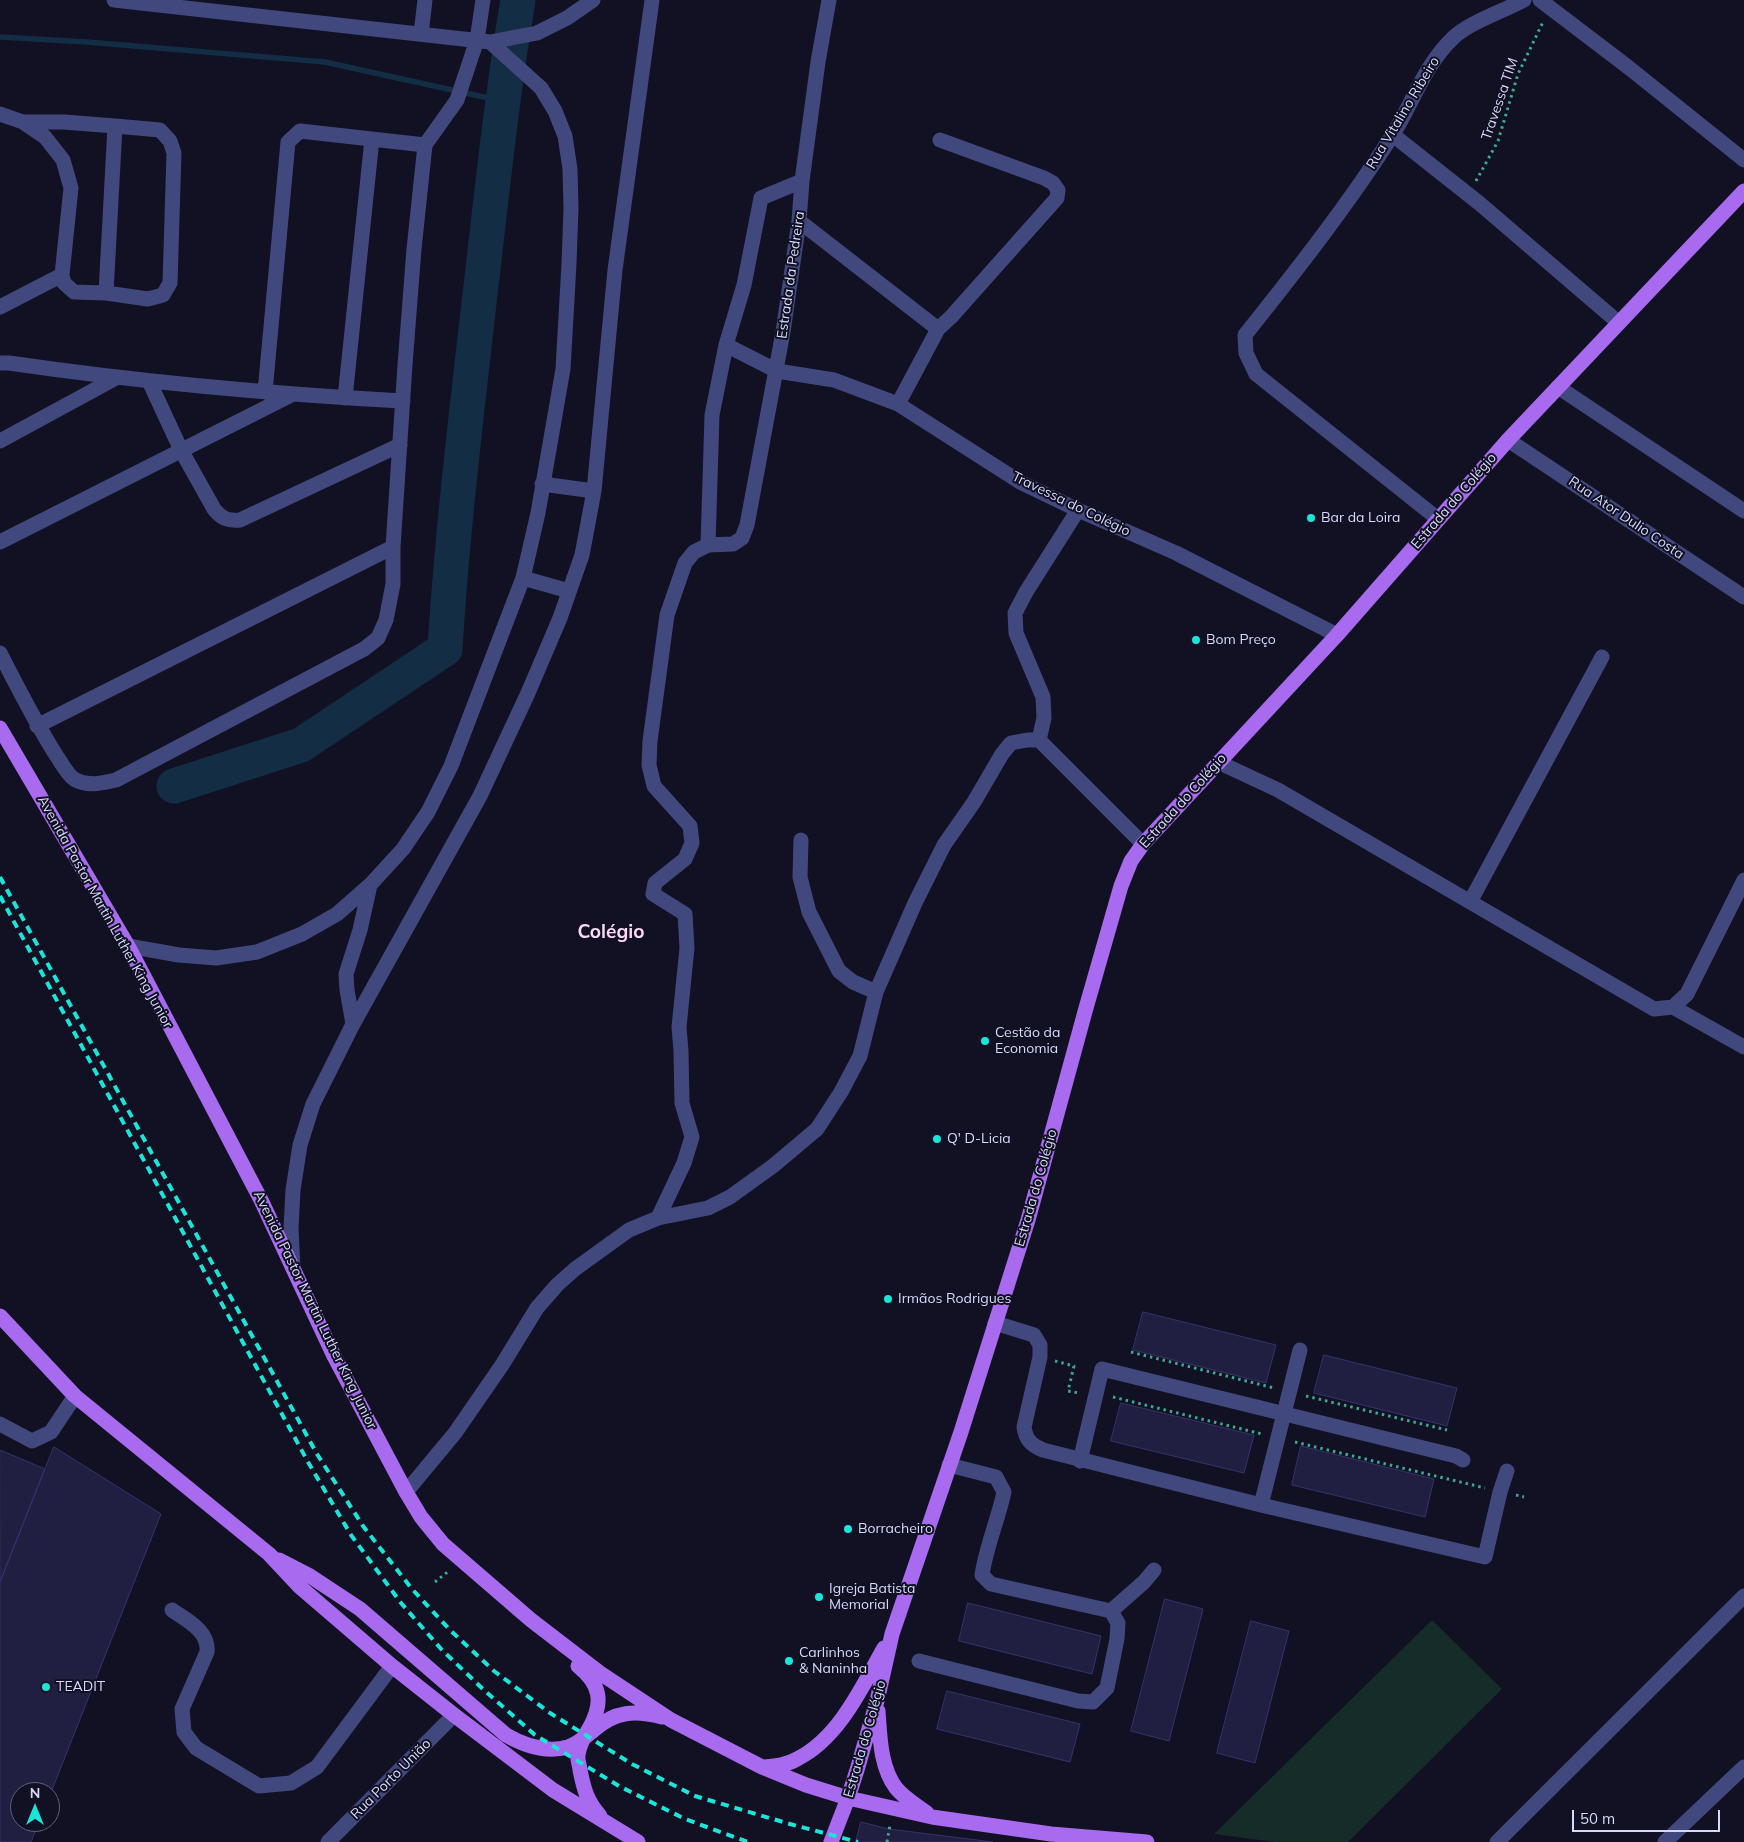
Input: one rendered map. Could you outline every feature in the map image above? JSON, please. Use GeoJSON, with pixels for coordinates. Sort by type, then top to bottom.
{"type":"FeatureCollection","features":[{"type":"Feature","properties":{"kind":"main road","name":"Estrada do Colégio"},"geometry":{"type":"LineString","coordinates":[[831,1842],[848,1798],[877,1701],[892,1634],[949,1466],[1028,1220],[1121,886],[1131,861],[1143,844],[1337,634],[1508,440],[1744,191]]}},
{"type":"Feature","properties":{"kind":"main road","name":"Avenida Pastor Martin Luther King Junior"},"geometry":{"type":"LineString","coordinates":[[0,728],[128,946],[261,1200],[334,1356],[406,1492],[421,1517],[443,1544],[531,1620],[600,1673],[671,1720],[762,1767],[806,1785],[848,1798],[932,1817],[1050,1834],[1147,1842]]}},
{"type":"Feature","properties":{"kind":"main road"},"geometry":{"type":"LineString","coordinates":[[0,1316],[75,1396],[269,1554],[300,1587],[392,1666],[454,1716],[553,1790],[638,1842]]}},
{"type":"Feature","properties":{"kind":"main road"},"geometry":{"type":"LineString","coordinates":[[269,1554],[310,1576],[360,1609],[506,1736],[521,1744],[537,1748],[569,1747],[604,1721],[631,1712],[649,1714],[671,1720]]}},
{"type":"Feature","properties":{"kind":"main road"},"geometry":{"type":"LineString","coordinates":[[531,1620],[556,1647],[589,1675],[596,1686],[599,1699],[595,1717],[582,1739],[578,1756],[583,1787],[590,1804],[604,1821]]}},
{"type":"Feature","properties":{"kind":"main road","name":"Estrada do Colégio"},"geometry":{"type":"LineString","coordinates":[[762,1767],[786,1764],[798,1759],[817,1745],[834,1728],[855,1698],[892,1634]]}},
{"type":"Feature","properties":{"kind":"main road"},"geometry":{"type":"LineString","coordinates":[[877,1701],[882,1754],[887,1770],[896,1787],[910,1801],[932,1817]]}},
{"type":"Feature","properties":{"kind":"street"},"geometry":{"type":"LineString","coordinates":[[114,0],[483,41],[504,46],[537,33],[567,18],[592,0]]}},
{"type":"Feature","properties":{"kind":"street"},"geometry":{"type":"LineString","coordinates":[[422,34],[425,0]]}},
{"type":"Feature","properties":{"kind":"street"},"geometry":{"type":"LineString","coordinates":[[0,653],[37,726],[73,779],[83,783],[98,784],[116,780],[364,649],[378,638],[386,620],[394,584],[394,547],[403,401],[414,249],[425,145],[457,100],[463,82],[483,41],[483,0]]}},
{"type":"Feature","properties":{"kind":"street"},"geometry":{"type":"LineString","coordinates":[[293,1269],[291,1228],[293,1190],[300,1145],[313,1104],[353,1024],[480,796],[528,693],[582,554],[594,490],[615,270],[652,0]]}},
{"type":"Feature","properties":{"kind":"street","name":"Estrada da Pedreira"},"geometry":{"type":"LineString","coordinates":[[708,545],[733,544],[742,538],[747,525],[777,371],[799,221],[802,181],[818,62],[829,0]]}},
{"type":"Feature","properties":{"kind":"street","name":"Rua Vitalino Ribeiro"},"geometry":{"type":"LineString","coordinates":[[1438,519],[1256,374],[1246,353],[1245,335],[1308,256],[1393,135],[1427,70],[1440,51],[1456,35],[1524,0]]}},
{"type":"Feature","properties":{"kind":"street"},"geometry":{"type":"LineString","coordinates":[[1545,4],[1628,67],[1744,160]]}},
{"type":"Feature","properties":{"kind":"street"},"geometry":{"type":"LineString","coordinates":[[128,946],[179,955],[216,958],[257,952],[302,934],[337,914],[370,884],[403,849],[428,812],[451,766],[523,578],[538,513],[562,368],[571,208],[570,169],[565,136],[555,111],[541,88],[520,68],[504,46]]}},
{"type":"Feature","properties":{"kind":"street"},"geometry":{"type":"LineString","coordinates":[[0,114],[22,122],[45,137],[63,160],[72,188],[62,275],[64,282],[74,292],[106,293],[148,299],[163,295],[170,282],[174,153],[170,140],[160,130],[64,122],[22,122]]}},
{"type":"Feature","properties":{"kind":"street"},"geometry":{"type":"LineString","coordinates":[[106,293],[115,126]]}},
{"type":"Feature","properties":{"kind":"street"},"geometry":{"type":"LineString","coordinates":[[265,392],[288,142],[300,131],[425,145]]}},
{"type":"Feature","properties":{"kind":"street"},"geometry":{"type":"LineString","coordinates":[[1393,135],[1467,194],[1618,323]]}},
{"type":"Feature","properties":{"kind":"street"},"geometry":{"type":"LineString","coordinates":[[345,398],[372,139]]}},
{"type":"Feature","properties":{"kind":"street"},"geometry":{"type":"LineString","coordinates":[[898,404],[938,329],[1052,206],[1057,198],[1058,190],[1044,178],[940,140]]}},
{"type":"Feature","properties":{"kind":"street"},"geometry":{"type":"LineString","coordinates":[[658,1218],[684,1163],[692,1138],[682,1103],[679,1027],[688,948],[685,914],[652,894],[655,882],[685,859],[692,843],[690,826],[654,786],[650,765],[650,740],[667,615],[685,563],[694,552],[708,545],[712,415],[726,345],[744,284],[761,198],[802,181]]}},
{"type":"Feature","properties":{"kind":"street"},"geometry":{"type":"LineString","coordinates":[[799,221],[938,329]]}},
{"type":"Feature","properties":{"kind":"street"},"geometry":{"type":"LineString","coordinates":[[0,306],[62,275]]}},
{"type":"Feature","properties":{"kind":"street","name":"Travessa do Colégio"},"geometry":{"type":"LineString","coordinates":[[726,345],[777,371],[834,380],[898,404],[1020,482],[1176,553],[1337,634]]}},
{"type":"Feature","properties":{"kind":"street"},"geometry":{"type":"LineString","coordinates":[[0,364],[9,363],[116,378],[291,395],[403,401]]}},
{"type":"Feature","properties":{"kind":"street"},"geometry":{"type":"LineString","coordinates":[[0,441],[116,378]]}},
{"type":"Feature","properties":{"kind":"street"},"geometry":{"type":"LineString","coordinates":[[149,381],[181,450],[214,509],[221,518],[231,521],[240,520],[400,445]]}},
{"type":"Feature","properties":{"kind":"street"},"geometry":{"type":"LineString","coordinates":[[1558,387],[1744,511]]}},
{"type":"Feature","properties":{"kind":"street"},"geometry":{"type":"LineString","coordinates":[[0,542],[291,395]]}},
{"type":"Feature","properties":{"kind":"street","name":"Rua Ator Dulio Costa"},"geometry":{"type":"LineString","coordinates":[[1508,440],[1744,597]]}},
{"type":"Feature","properties":{"kind":"street"},"geometry":{"type":"LineString","coordinates":[[542,484],[594,490]]}},
{"type":"Feature","properties":{"kind":"street"},"geometry":{"type":"LineString","coordinates":[[1039,740],[1044,718],[1043,697],[1016,633],[1015,613],[1026,592],[1078,510]]}},
{"type":"Feature","properties":{"kind":"street"},"geometry":{"type":"LineString","coordinates":[[37,726],[394,547]]}},
{"type":"Feature","properties":{"kind":"street"},"geometry":{"type":"LineString","coordinates":[[523,578],[569,591]]}},
{"type":"Feature","properties":{"kind":"street"},"geometry":{"type":"LineString","coordinates":[[1470,902],[1602,657]]}},
{"type":"Feature","properties":{"kind":"street"},"geometry":{"type":"LineString","coordinates":[[406,1492],[456,1433],[502,1365],[537,1308],[557,1285],[575,1269],[629,1230],[658,1218],[708,1208],[730,1197],[773,1166],[817,1129],[841,1092],[860,1056],[876,992],[915,903],[944,844],[974,802],[1002,754],[1011,743],[1039,740],[1143,844]]}},
{"type":"Feature","properties":{"kind":"street"},"geometry":{"type":"LineString","coordinates":[[1218,762],[1278,790],[1654,1009],[1673,1007],[1744,1047]]}},
{"type":"Feature","properties":{"kind":"street"},"geometry":{"type":"LineString","coordinates":[[801,840],[800,877],[809,912],[839,971],[853,982],[876,992]]}},
{"type":"Feature","properties":{"kind":"street"},"geometry":{"type":"LineString","coordinates":[[1673,1007],[1687,994],[1744,880]]}},
{"type":"Feature","properties":{"kind":"street"},"geometry":{"type":"LineString","coordinates":[[353,1024],[346,974],[360,930],[370,884]]}},
{"type":"Feature","properties":{"kind":"street"},"geometry":{"type":"LineString","coordinates":[[995,1324],[1034,1335],[1040,1345],[1040,1357],[1024,1427],[1026,1437],[1032,1445],[1043,1450],[1080,1461],[1485,1557],[1500,1492],[1507,1471]]}},
{"type":"Feature","properties":{"kind":"street"},"geometry":{"type":"LineString","coordinates":[[1261,1505],[1300,1350]]}},
{"type":"Feature","properties":{"kind":"street"},"geometry":{"type":"LineString","coordinates":[[1080,1461],[1102,1369],[1456,1456],[1464,1460]]}},
{"type":"Feature","properties":{"kind":"street"},"geometry":{"type":"LineString","coordinates":[[0,1424],[32,1441],[51,1432],[75,1396]]}},
{"type":"Feature","properties":{"kind":"street"},"geometry":{"type":"LineString","coordinates":[[919,1661],[1078,1701],[1093,1702],[1107,1688],[1117,1639],[1118,1623],[1111,1611],[991,1584],[982,1575],[984,1561],[1001,1509],[1004,1492],[996,1477],[949,1466]]}},
{"type":"Feature","properties":{"kind":"street"},"geometry":{"type":"LineString","coordinates":[[1111,1611],[1144,1582],[1154,1570]]}},
{"type":"Feature","properties":{"kind":"street"},"geometry":{"type":"LineString","coordinates":[[1497,1842],[1744,1596]]}},
{"type":"Feature","properties":{"kind":"street"},"geometry":{"type":"LineString","coordinates":[[172,1610],[203,1633],[208,1643],[207,1652],[182,1709],[184,1732],[196,1748],[259,1786],[291,1783],[316,1767],[392,1666]]}},
{"type":"Feature","properties":{"kind":"street","name":"Rua Porto União"},"geometry":{"type":"LineString","coordinates":[[328,1842],[454,1716]]}},
{"type":"Feature","properties":{"kind":"street"},"geometry":{"type":"LineString","coordinates":[[1665,1842],[1744,1767]]}},
{"type":"Feature","properties":{"kind":"path","name":"Travessa TIM"},"geometry":{"type":"LineString","coordinates":[[1467,194],[1498,141],[1518,74],[1545,17],[1545,4]]}},
{"type":"Feature","properties":{"kind":"path"},"geometry":{"type":"LineString","coordinates":[[887,1842],[889,1829]]}},
{"type":"Feature","properties":{"kind":"green space"},"geometry":{"type":"Polygon","coordinates":[[[1432,1620],[1502,1689],[1348,1842],[1275,1842],[1214,1834],[1432,1620]]]}},
{"type":"Feature","properties":{"kind":"building"},"geometry":{"type":"Polygon","coordinates":[[[1143,1312],[1276,1345],[1266,1383],[1133,1350],[1143,1312]]]}},
{"type":"Feature","properties":{"kind":"building"},"geometry":{"type":"Polygon","coordinates":[[[1324,1355],[1457,1388],[1447,1426],[1314,1393],[1324,1355]]]}},
{"type":"Feature","properties":{"kind":"building"},"geometry":{"type":"Polygon","coordinates":[[[1121,1403],[1254,1435],[1244,1473],[1111,1441],[1121,1403]]]}},
{"type":"Feature","properties":{"kind":"building"},"geometry":{"type":"Polygon","coordinates":[[[1301,1446],[1434,1479],[1425,1517],[1292,1485],[1301,1446]]]}},
{"type":"Feature","properties":{"kind":"building","name":"TEADIT"},"geometry":{"type":"Polygon","coordinates":[[[54,1447],[161,1514],[55,1782],[10,1782],[10,1832],[35,1832],[31,1842],[0,1842],[0,1582],[54,1447]]]}},
{"type":"Feature","properties":{"kind":"building"},"geometry":{"type":"Polygon","coordinates":[[[0,1450],[45,1469],[0,1582],[0,1450]]]}},
{"type":"Feature","properties":{"kind":"building"},"geometry":{"type":"Polygon","coordinates":[[[1165,1599],[1203,1609],[1169,1741],[1131,1731],[1165,1599]]]}},
{"type":"Feature","properties":{"kind":"building"},"geometry":{"type":"Polygon","coordinates":[[[968,1603],[1101,1636],[1092,1674],[959,1641],[968,1603]]]}},
{"type":"Feature","properties":{"kind":"building"},"geometry":{"type":"Polygon","coordinates":[[[1251,1621],[1289,1631],[1255,1763],[1217,1753],[1251,1621]]]}},
{"type":"Feature","properties":{"kind":"building"},"geometry":{"type":"Polygon","coordinates":[[[947,1691],[1080,1724],[1070,1762],[937,1729],[947,1691]]]}},
{"type":"Feature","properties":{"kind":"building"},"geometry":{"type":"Polygon","coordinates":[[[861,1822],[889,1829],[993,1842],[856,1842],[861,1822]]]}},
{"type":"Feature","properties":{"kind":"waterway"},"geometry":{"type":"LineString","coordinates":[[174,786],[301,745],[445,649],[455,519],[469,389],[501,114],[518,0]]}},
{"type":"Feature","properties":{"kind":"waterway"},"geometry":{"type":"LineString","coordinates":[[0,37],[87,42],[325,62],[502,101]]}},
{"type":"Feature","properties":{"kind":"railway"},"geometry":{"type":"LineString","coordinates":[[0,877],[317,1454],[363,1526],[412,1589],[450,1630],[494,1671],[550,1713],[632,1764],[695,1796],[858,1842]]}},
{"type":"Feature","properties":{"kind":"railway"},"geometry":{"type":"LineString","coordinates":[[0,896],[308,1462],[351,1535],[401,1603],[442,1650],[535,1735],[619,1786],[685,1819],[748,1842]]}},
{"type":"Feature","properties":{"kind":"place","name":"Bar da Loira"},"geometry":{"type":"Point","coordinates":[1311,518]}},
{"type":"Feature","properties":{"kind":"place","name":"Bom Preço"},"geometry":{"type":"Point","coordinates":[1196,640]}},
{"type":"Feature","properties":{"kind":"place","name":"Cestão da Economia"},"geometry":{"type":"Point","coordinates":[985,1041]}},
{"type":"Feature","properties":{"kind":"place","name":"Q' D-Licia"},"geometry":{"type":"Point","coordinates":[937,1139]}},
{"type":"Feature","properties":{"kind":"place","name":"Irmãos Rodrigues"},"geometry":{"type":"Point","coordinates":[888,1299]}},
{"type":"Feature","properties":{"kind":"place","name":"Borracheiro"},"geometry":{"type":"Point","coordinates":[848,1529]}},
{"type":"Feature","properties":{"kind":"place","name":"Igreja Batista Memorial"},"geometry":{"type":"Point","coordinates":[819,1597]}},
{"type":"Feature","properties":{"kind":"place","name":"Carlinhos & Naninha"},"geometry":{"type":"Point","coordinates":[789,1661]}},
{"type":"Feature","properties":{"kind":"place","name":"TEADIT"},"geometry":{"type":"Point","coordinates":[46,1687]}},
{"type":"Feature","properties":{"kind":"district","name":"Colégio"},"geometry":{"type":"Point","coordinates":[611,932]}}]}
